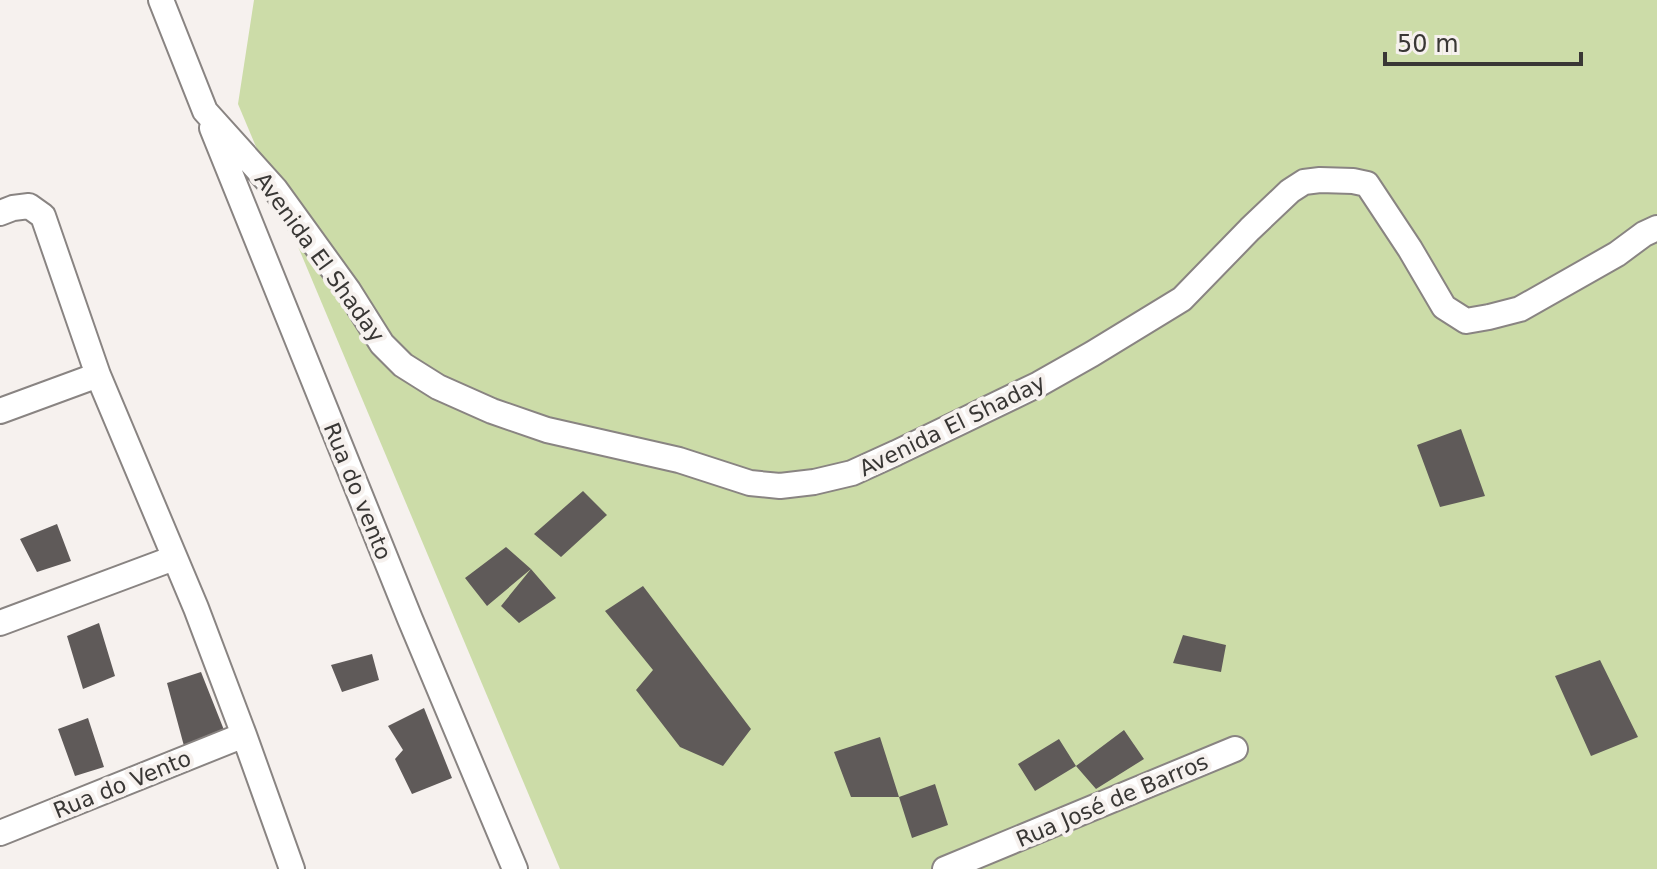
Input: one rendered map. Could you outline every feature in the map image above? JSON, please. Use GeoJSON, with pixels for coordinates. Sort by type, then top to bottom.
{"type":"FeatureCollection","features":[{"type":"Feature","properties":{"kind":"street","name":"Avenida El Shaday"},"geometry":{"type":"LineString","coordinates":[[161,0],[205,111],[275,189],[348,290],[382,344],[403,365],[438,387],[492,411],[547,430],[679,460],[750,483],[780,486],[852,473],[1039,384],[1182,299],[1250,229],[1290,191],[1304,182],[1353,181],[1367,184],[1444,307],[1466,321],[1520,309],[1657,228]]}},
{"type":"Feature","properties":{"kind":"street","name":"Rua do vento"},"geometry":{"type":"LineString","coordinates":[[205,111],[410,619],[515,869]]}},
{"type":"Feature","properties":{"kind":"street"},"geometry":{"type":"LineString","coordinates":[[0,213],[29,206],[43,216],[98,375],[196,608],[292,869]]}},
{"type":"Feature","properties":{"kind":"street"},"geometry":{"type":"LineString","coordinates":[[0,411],[98,375]]}},
{"type":"Feature","properties":{"kind":"street"},"geometry":{"type":"LineString","coordinates":[[0,623],[174,558]]}},
{"type":"Feature","properties":{"kind":"street","name":"Rua do Vento"},"geometry":{"type":"LineString","coordinates":[[0,833],[244,735]]}},
{"type":"Feature","properties":{"kind":"street","name":"Rua José de Barros"},"geometry":{"type":"LineString","coordinates":[[945,869],[1235,749]]}},
{"type":"Feature","properties":{"kind":"green space"},"geometry":{"type":"Polygon","coordinates":[[[254,0],[1657,0],[1657,869],[560,869],[238,104],[254,0]]]}},
{"type":"Feature","properties":{"kind":"building"},"geometry":{"type":"Polygon","coordinates":[[[1461,429],[1485,496],[1440,507],[1417,445],[1461,429]]]}},
{"type":"Feature","properties":{"kind":"building"},"geometry":{"type":"Polygon","coordinates":[[[583,491],[607,515],[561,557],[534,534],[583,491]]]}},
{"type":"Feature","properties":{"kind":"building"},"geometry":{"type":"Polygon","coordinates":[[[57,524],[71,561],[37,572],[20,539],[57,524]]]}},
{"type":"Feature","properties":{"kind":"building"},"geometry":{"type":"Polygon","coordinates":[[[506,547],[531,569],[487,606],[465,578],[506,547]]]}},
{"type":"Feature","properties":{"kind":"building"},"geometry":{"type":"Polygon","coordinates":[[[531,569],[556,598],[519,623],[501,606],[531,569]]]}},
{"type":"Feature","properties":{"kind":"building"},"geometry":{"type":"Polygon","coordinates":[[[643,586],[751,729],[723,766],[680,747],[636,690],[653,670],[605,611],[643,586]]]}},
{"type":"Feature","properties":{"kind":"building"},"geometry":{"type":"Polygon","coordinates":[[[99,623],[115,676],[83,689],[67,636],[99,623]]]}},
{"type":"Feature","properties":{"kind":"building"},"geometry":{"type":"Polygon","coordinates":[[[1183,635],[1226,645],[1221,672],[1173,663],[1183,635]]]}},
{"type":"Feature","properties":{"kind":"building"},"geometry":{"type":"Polygon","coordinates":[[[372,654],[379,680],[342,692],[331,665],[372,654]]]}},
{"type":"Feature","properties":{"kind":"building"},"geometry":{"type":"Polygon","coordinates":[[[1600,660],[1638,737],[1591,756],[1555,676],[1600,660]]]}},
{"type":"Feature","properties":{"kind":"building"},"geometry":{"type":"Polygon","coordinates":[[[201,672],[224,730],[184,746],[167,683],[201,672]]]}},
{"type":"Feature","properties":{"kind":"building"},"geometry":{"type":"Polygon","coordinates":[[[424,708],[452,778],[412,794],[395,759],[403,750],[388,726],[424,708]]]}},
{"type":"Feature","properties":{"kind":"building"},"geometry":{"type":"Polygon","coordinates":[[[88,718],[104,767],[75,776],[58,729],[88,718]]]}},
{"type":"Feature","properties":{"kind":"building"},"geometry":{"type":"Polygon","coordinates":[[[1124,730],[1144,759],[1096,789],[1076,766],[1124,730]]]}},
{"type":"Feature","properties":{"kind":"building"},"geometry":{"type":"Polygon","coordinates":[[[880,737],[899,797],[851,797],[834,752],[880,737]]]}},
{"type":"Feature","properties":{"kind":"building"},"geometry":{"type":"Polygon","coordinates":[[[1059,739],[1076,766],[1035,791],[1018,764],[1059,739]]]}},
{"type":"Feature","properties":{"kind":"building"},"geometry":{"type":"Polygon","coordinates":[[[935,784],[948,825],[912,838],[899,797],[935,784]]]}}]}
